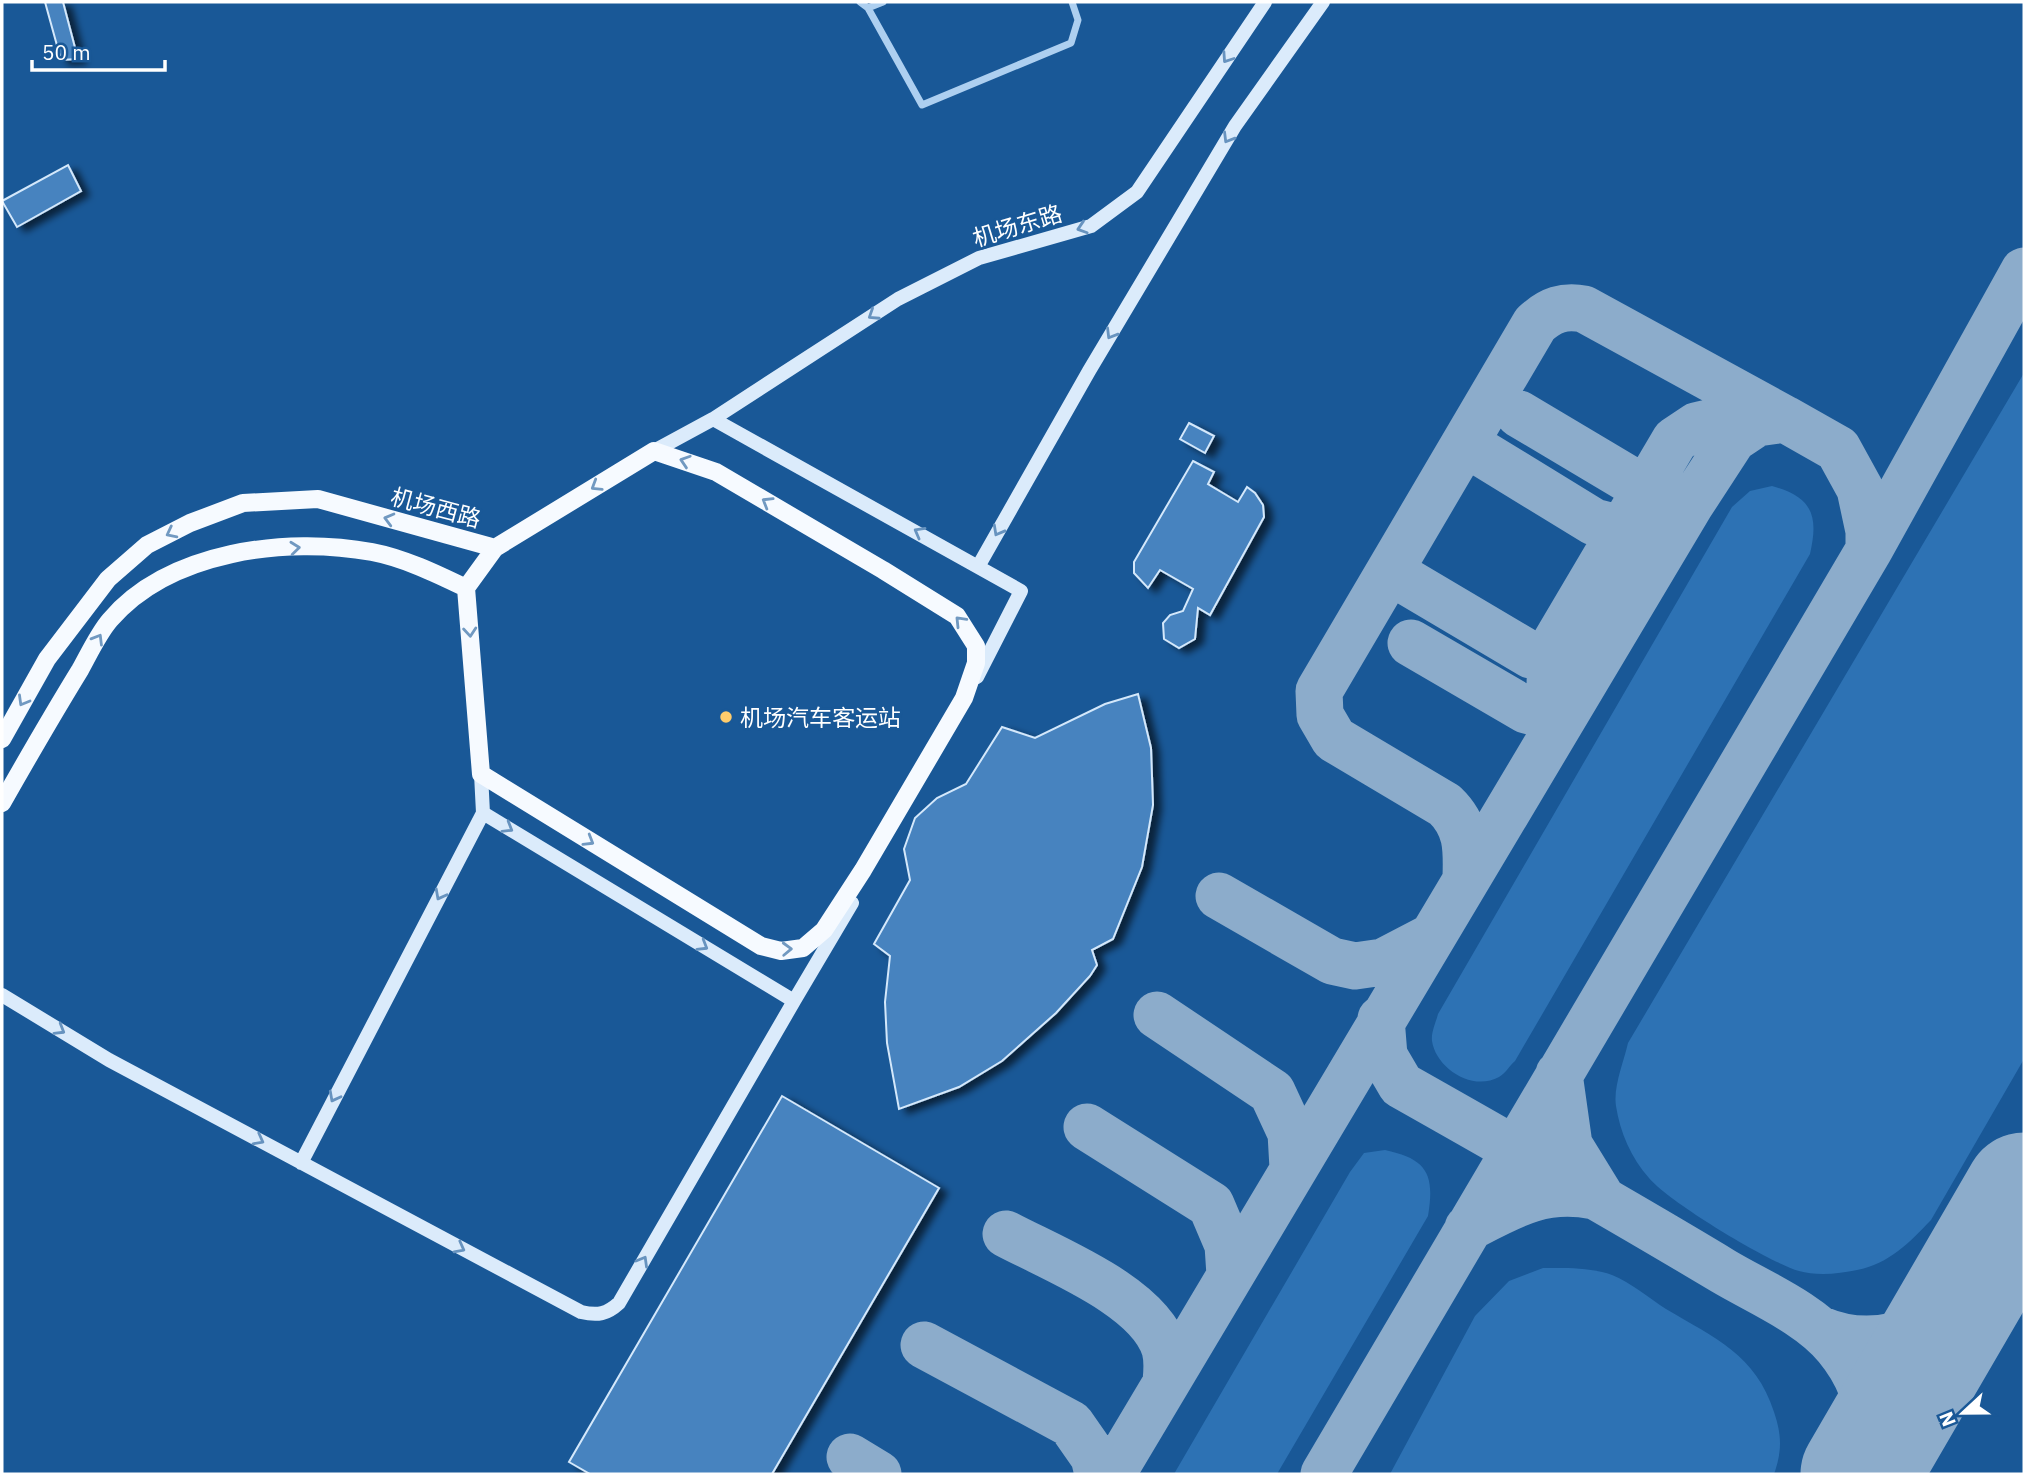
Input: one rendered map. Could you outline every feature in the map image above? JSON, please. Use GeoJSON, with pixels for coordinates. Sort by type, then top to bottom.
{"type":"FeatureCollection","features":[{"type":"Feature","properties":{"kind":"main road","name":"机场东路"},"geometry":{"type":"LineString","coordinates":[[713,419],[898,299],[979,258],[1091,226],[1137,192],[1265,2]]}},
{"type":"Feature","properties":{"kind":"main road"},"geometry":{"type":"LineString","coordinates":[[979,565],[1089,371],[1235,126],[1322,2]]}},
{"type":"Feature","properties":{"kind":"main road","name":"机场西路"},"geometry":{"type":"LineString","coordinates":[[2,739],[47,659],[108,579],[147,545],[190,523],[243,503],[318,499],[495,548],[654,451],[713,419]]}},
{"type":"Feature","properties":{"kind":"main road"},"geometry":{"type":"LineString","coordinates":[[2,995],[109,1060],[581,1312],[595,1315],[608,1312],[619,1303],[943,741],[1021,591],[979,565],[713,419]]}},
{"type":"Feature","properties":{"kind":"main road"},"geometry":{"type":"LineString","coordinates":[[481,774],[761,946],[781,951],[803,948],[824,930],[863,870],[964,698],[976,663],[976,646],[969,631],[957,616],[716,471],[654,451]]}},
{"type":"Feature","properties":{"kind":"main road"},"geometry":{"type":"LineString","coordinates":[[2,803],[110,620],[155,582],[193,564],[220,555],[318,545],[374,552],[430,571],[466,588]]}},
{"type":"Feature","properties":{"kind":"main road"},"geometry":{"type":"LineString","coordinates":[[301,1163],[483,813],[466,588],[495,548]]}},
{"type":"Feature","properties":{"kind":"main road"},"geometry":{"type":"LineString","coordinates":[[483,813],[794,1001]]}},
{"type":"Feature","properties":{"kind":"street"},"geometry":{"type":"LineString","coordinates":[[860,2],[868,8],[922,106],[1071,43],[1078,20],[1072,2]]}},
{"type":"Feature","properties":{"kind":"street"},"geometry":{"type":"LineString","coordinates":[[868,8],[883,2]]}},
{"type":"Feature","properties":{"kind":"shaded area"},"geometry":{"type":"Polygon","coordinates":[[[2024,373],[2024,1059],[1931,1220],[1915,1236],[1898,1251],[1869,1267],[1828,1274],[1799,1271],[1765,1256],[1720,1230],[1660,1189],[1649,1178],[1627,1144],[1620,1125],[1615,1099],[1619,1074],[1628,1043],[2024,373]]]}},
{"type":"Feature","properties":{"kind":"shaded area"},"geometry":{"type":"Polygon","coordinates":[[[1772,486],[1796,496],[1809,510],[1813,528],[1810,554],[1515,1061],[1501,1076],[1489,1081],[1478,1082],[1457,1075],[1440,1060],[1435,1051],[1432,1038],[1438,1014],[1732,507],[1750,491],[1772,486]]]}},
{"type":"Feature","properties":{"kind":"shaded area"},"geometry":{"type":"Polygon","coordinates":[[[1385,1150],[1410,1158],[1425,1171],[1430,1189],[1428,1216],[1277,1474],[1174,1474],[1350,1172],[1364,1153],[1385,1150]]]}},
{"type":"Feature","properties":{"kind":"shaded area"},"geometry":{"type":"Polygon","coordinates":[[[1543,1268],[1586,1269],[1619,1278],[1732,1350],[1756,1376],[1774,1412],[1780,1443],[1774,1474],[1390,1474],[1475,1316],[1509,1281],[1543,1268]]]}},
{"type":"Feature","properties":{"kind":"building"},"geometry":{"type":"Polygon","coordinates":[[[45,2],[63,2],[78,59],[61,60],[45,2]]]}},
{"type":"Feature","properties":{"kind":"building"},"geometry":{"type":"Polygon","coordinates":[[[68,165],[81,191],[17,227],[2,201],[68,165]]]}},
{"type":"Feature","properties":{"kind":"building"},"geometry":{"type":"Polygon","coordinates":[[[1189,423],[1214,436],[1205,453],[1180,439],[1189,423]]]}},
{"type":"Feature","properties":{"kind":"building"},"geometry":{"type":"Polygon","coordinates":[[[1193,461],[1214,472],[1208,484],[1238,502],[1247,487],[1255,493],[1263,505],[1264,517],[1210,615],[1198,608],[1195,639],[1179,648],[1164,639],[1163,623],[1170,615],[1183,611],[1193,589],[1160,570],[1148,588],[1134,573],[1134,562],[1193,461]]]}},
{"type":"Feature","properties":{"kind":"building"},"geometry":{"type":"Polygon","coordinates":[[[1138,694],[1151,748],[1153,805],[1142,867],[1113,939],[1092,950],[1097,965],[1090,976],[1056,1013],[1002,1061],[959,1087],[899,1109],[887,1043],[885,1002],[890,956],[874,944],[910,880],[904,849],[915,818],[937,798],[966,784],[1002,727],[1035,738],[1105,704],[1138,694]]]}},
{"type":"Feature","properties":{"kind":"building"},"geometry":{"type":"Polygon","coordinates":[[[782,1096],[939,1188],[772,1474],[590,1474],[569,1462],[782,1096]]]}},
{"type":"Feature","properties":{"kind":"taxiway"},"geometry":{"type":"LineString","coordinates":[[1324,1474],[1869,550],[2024,271]]}},
{"type":"Feature","properties":{"kind":"taxiway"},"geometry":{"type":"LineString","coordinates":[[1466,877],[1464,838],[1452,813],[1445,805],[1334,739],[1320,715],[1319,691],[1535,324],[1558,310],[1584,309],[1785,419]]}},
{"type":"Feature","properties":{"kind":"taxiway"},"geometry":{"type":"LineString","coordinates":[[1519,414],[1645,489],[1662,495],[1676,495]]}},
{"type":"Feature","properties":{"kind":"taxiway"},"geometry":{"type":"LineString","coordinates":[[1557,726],[1550,685],[1551,650],[1675,440],[1696,426],[1730,418]]}},
{"type":"Feature","properties":{"kind":"taxiway"},"geometry":{"type":"LineString","coordinates":[[1112,1474],[1690,505],[1733,439],[1757,423],[1785,419],[1838,449],[1860,489],[1869,531],[1869,550]]}},
{"type":"Feature","properties":{"kind":"taxiway"},"geometry":{"type":"LineString","coordinates":[[1478,451],[1594,522],[1621,529],[1651,522]]}},
{"type":"Feature","properties":{"kind":"taxiway"},"geometry":{"type":"LineString","coordinates":[[1406,581],[1531,655],[1550,655],[1581,646]]}},
{"type":"Feature","properties":{"kind":"taxiway"},"geometry":{"type":"LineString","coordinates":[[1411,643],[1526,710],[1542,714],[1568,708]]}},
{"type":"Feature","properties":{"kind":"taxiway"},"geometry":{"type":"LineString","coordinates":[[1219,896],[1332,961],[1355,966],[1383,962],[1431,937]]}},
{"type":"Feature","properties":{"kind":"taxiway"},"geometry":{"type":"LineString","coordinates":[[1157,1015],[1272,1092],[1291,1133],[1293,1168]]}},
{"type":"Feature","properties":{"kind":"taxiway"},"geometry":{"type":"LineString","coordinates":[[1381,1019],[1384,1056],[1401,1085],[1783,1304],[1826,1335],[1847,1360],[1862,1388],[1870,1433],[1866,1465]]}},
{"type":"Feature","properties":{"kind":"taxiway"},"geometry":{"type":"LineString","coordinates":[[1559,1074],[1569,1145],[1601,1197]]}},
{"type":"Feature","properties":{"kind":"taxiway"},"geometry":{"type":"LineString","coordinates":[[1087,1127],[1211,1205],[1228,1245],[1230,1275]]}},
{"type":"Feature","properties":{"kind":"taxiway"},"geometry":{"type":"LineString","coordinates":[[1468,1228],[1514,1205],[1543,1196],[1594,1196]]}},
{"type":"Feature","properties":{"kind":"taxiway"},"geometry":{"type":"LineString","coordinates":[[1006,1234],[1073,1267],[1120,1296],[1140,1312],[1156,1330],[1165,1349],[1166,1382]]}},
{"type":"Feature","properties":{"kind":"taxiway"},"geometry":{"type":"LineString","coordinates":[[1819,1329],[1857,1339],[1894,1336],[1930,1322],[1962,1300]]}},
{"type":"Feature","properties":{"kind":"taxiway"},"geometry":{"type":"LineString","coordinates":[[924,1345],[1071,1424],[1094,1457],[1098,1474]]}},
{"type":"Feature","properties":{"kind":"taxiway"},"geometry":{"type":"LineString","coordinates":[[850,1457],[878,1474]]}},
{"type":"Feature","properties":{"kind":"runway"},"geometry":{"type":"LineString","coordinates":[[1860,1474],[2024,1192]]}},
{"type":"Feature","properties":{"kind":"place","name":"机场汽车客运站"},"geometry":{"type":"Point","coordinates":[726,717]}}]}
